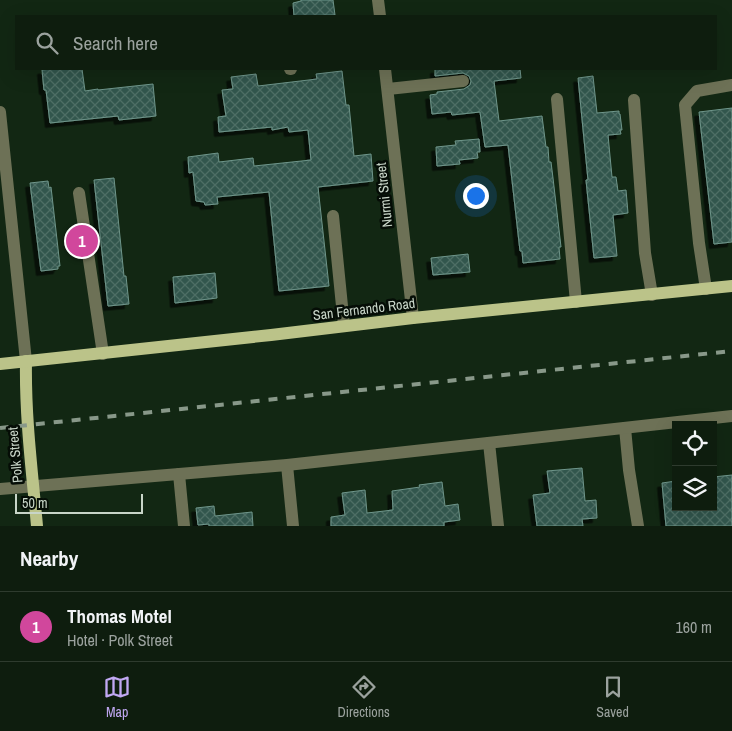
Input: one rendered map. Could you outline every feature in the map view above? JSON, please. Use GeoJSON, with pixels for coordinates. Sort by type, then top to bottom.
{"type":"FeatureCollection","features":[{"type":"Feature","properties":{"kind":"main road","name":"San Fernando Road"},"geometry":{"type":"LineString","coordinates":[[0,364],[413,318],[732,286]]}},
{"type":"Feature","properties":{"kind":"main road","name":"Polk Street"},"geometry":{"type":"LineString","coordinates":[[26,362],[26,390],[37,526]]}},
{"type":"Feature","properties":{"kind":"street"},"geometry":{"type":"LineString","coordinates":[[378,0],[380,15]]}},
{"type":"Feature","properties":{"kind":"street","name":"Nurmi Street"},"geometry":{"type":"LineString","coordinates":[[385,70],[413,318]]}},
{"type":"Feature","properties":{"kind":"street"},"geometry":{"type":"LineString","coordinates":[[388,89],[463,81]]}},
{"type":"Feature","properties":{"kind":"street"},"geometry":{"type":"LineString","coordinates":[[706,289],[699,243],[685,105],[697,91],[732,85]]}},
{"type":"Feature","properties":{"kind":"street"},"geometry":{"type":"LineString","coordinates":[[557,98],[576,302]]}},
{"type":"Feature","properties":{"kind":"street"},"geometry":{"type":"LineString","coordinates":[[634,100],[645,253],[652,295]]}},
{"type":"Feature","properties":{"kind":"street","name":"Polk Street"},"geometry":{"type":"LineString","coordinates":[[0,112],[26,362]]}},
{"type":"Feature","properties":{"kind":"street"},"geometry":{"type":"LineString","coordinates":[[80,193],[103,354]]}},
{"type":"Feature","properties":{"kind":"street"},"geometry":{"type":"LineString","coordinates":[[333,216],[344,326]]}},
{"type":"Feature","properties":{"kind":"street"},"geometry":{"type":"LineString","coordinates":[[0,489],[287,465],[732,416]]}},
{"type":"Feature","properties":{"kind":"street"},"geometry":{"type":"LineString","coordinates":[[625,428],[629,470],[638,526]]}},
{"type":"Feature","properties":{"kind":"street"},"geometry":{"type":"LineString","coordinates":[[489,443],[498,526]]}},
{"type":"Feature","properties":{"kind":"street"},"geometry":{"type":"LineString","coordinates":[[287,465],[293,526]]}},
{"type":"Feature","properties":{"kind":"street"},"geometry":{"type":"LineString","coordinates":[[178,474],[184,526]]}},
{"type":"Feature","properties":{"kind":"building"},"geometry":{"type":"Polygon","coordinates":[[[333,0],[335,15],[294,15],[293,3],[333,0]]]}},
{"type":"Feature","properties":{"kind":"building"},"geometry":{"type":"Polygon","coordinates":[[[42,70],[82,70],[85,91],[153,84],[156,116],[119,120],[118,116],[50,123],[46,90],[44,90],[42,70]]]}},
{"type":"Feature","properties":{"kind":"building"},"geometry":{"type":"Polygon","coordinates":[[[435,70],[520,70],[521,78],[494,81],[499,121],[542,116],[546,147],[548,147],[549,162],[551,162],[561,247],[559,247],[560,259],[523,263],[508,145],[485,147],[480,112],[452,115],[451,112],[432,114],[430,95],[437,94],[437,92],[464,89],[470,85],[471,81],[469,76],[463,73],[435,76],[435,70]]]}},
{"type":"Feature","properties":{"kind":"building"},"geometry":{"type":"Polygon","coordinates":[[[342,71],[346,105],[349,105],[354,156],[371,154],[373,181],[318,187],[329,286],[279,291],[269,192],[217,197],[218,204],[205,205],[204,202],[196,201],[193,172],[189,173],[188,157],[218,153],[219,162],[253,158],[254,166],[311,160],[308,130],[289,132],[288,127],[272,130],[272,127],[219,132],[218,117],[226,116],[222,90],[233,89],[231,77],[256,74],[258,86],[317,79],[316,74],[342,71]]]}},
{"type":"Feature","properties":{"kind":"building"},"geometry":{"type":"Polygon","coordinates":[[[593,76],[597,113],[619,111],[620,114],[621,134],[608,135],[612,177],[616,177],[618,191],[626,190],[628,213],[613,215],[617,256],[594,258],[578,78],[593,76]]]}},
{"type":"Feature","properties":{"kind":"building"},"geometry":{"type":"Polygon","coordinates":[[[732,108],[732,242],[714,244],[699,112],[732,108]]]}},
{"type":"Feature","properties":{"kind":"building"},"geometry":{"type":"Polygon","coordinates":[[[479,139],[480,152],[477,152],[478,158],[459,160],[460,164],[437,166],[436,147],[456,145],[455,141],[479,139]]]}},
{"type":"Feature","properties":{"kind":"building"},"geometry":{"type":"Polygon","coordinates":[[[114,178],[124,276],[126,276],[129,304],[108,306],[94,180],[114,178]]]}},
{"type":"Feature","properties":{"kind":"building"},"geometry":{"type":"Polygon","coordinates":[[[48,181],[49,188],[51,187],[60,266],[58,266],[58,269],[41,271],[30,183],[48,181]]]}},
{"type":"Feature","properties":{"kind":"building"},"geometry":{"type":"Polygon","coordinates":[[[468,254],[470,272],[433,275],[431,258],[468,254]]]}},
{"type":"Feature","properties":{"kind":"building"},"geometry":{"type":"Polygon","coordinates":[[[215,273],[217,298],[175,303],[173,277],[215,273]]]}},
{"type":"Feature","properties":{"kind":"building"},"geometry":{"type":"Polygon","coordinates":[[[582,468],[585,501],[596,500],[597,518],[582,519],[583,526],[537,526],[533,495],[550,493],[547,471],[582,468]]]}},
{"type":"Feature","properties":{"kind":"building"},"geometry":{"type":"Polygon","coordinates":[[[732,475],[732,526],[666,526],[662,483],[672,482],[672,511],[717,511],[717,477],[732,475]]]}},
{"type":"Feature","properties":{"kind":"building"},"geometry":{"type":"Polygon","coordinates":[[[442,482],[445,506],[458,504],[460,520],[444,522],[444,526],[331,526],[331,517],[345,515],[342,493],[365,490],[367,513],[393,510],[392,491],[442,482]]]}},
{"type":"Feature","properties":{"kind":"building"},"geometry":{"type":"Polygon","coordinates":[[[214,506],[215,516],[252,512],[253,526],[198,525],[196,508],[214,506]]]}},
{"type":"Feature","properties":{"kind":"railway"},"geometry":{"type":"LineString","coordinates":[[0,428],[732,351]]}},
{"type":"Feature","properties":{"kind":"place","name":"Thomas Motel"},"geometry":{"type":"Point","coordinates":[82,241]}}]}
